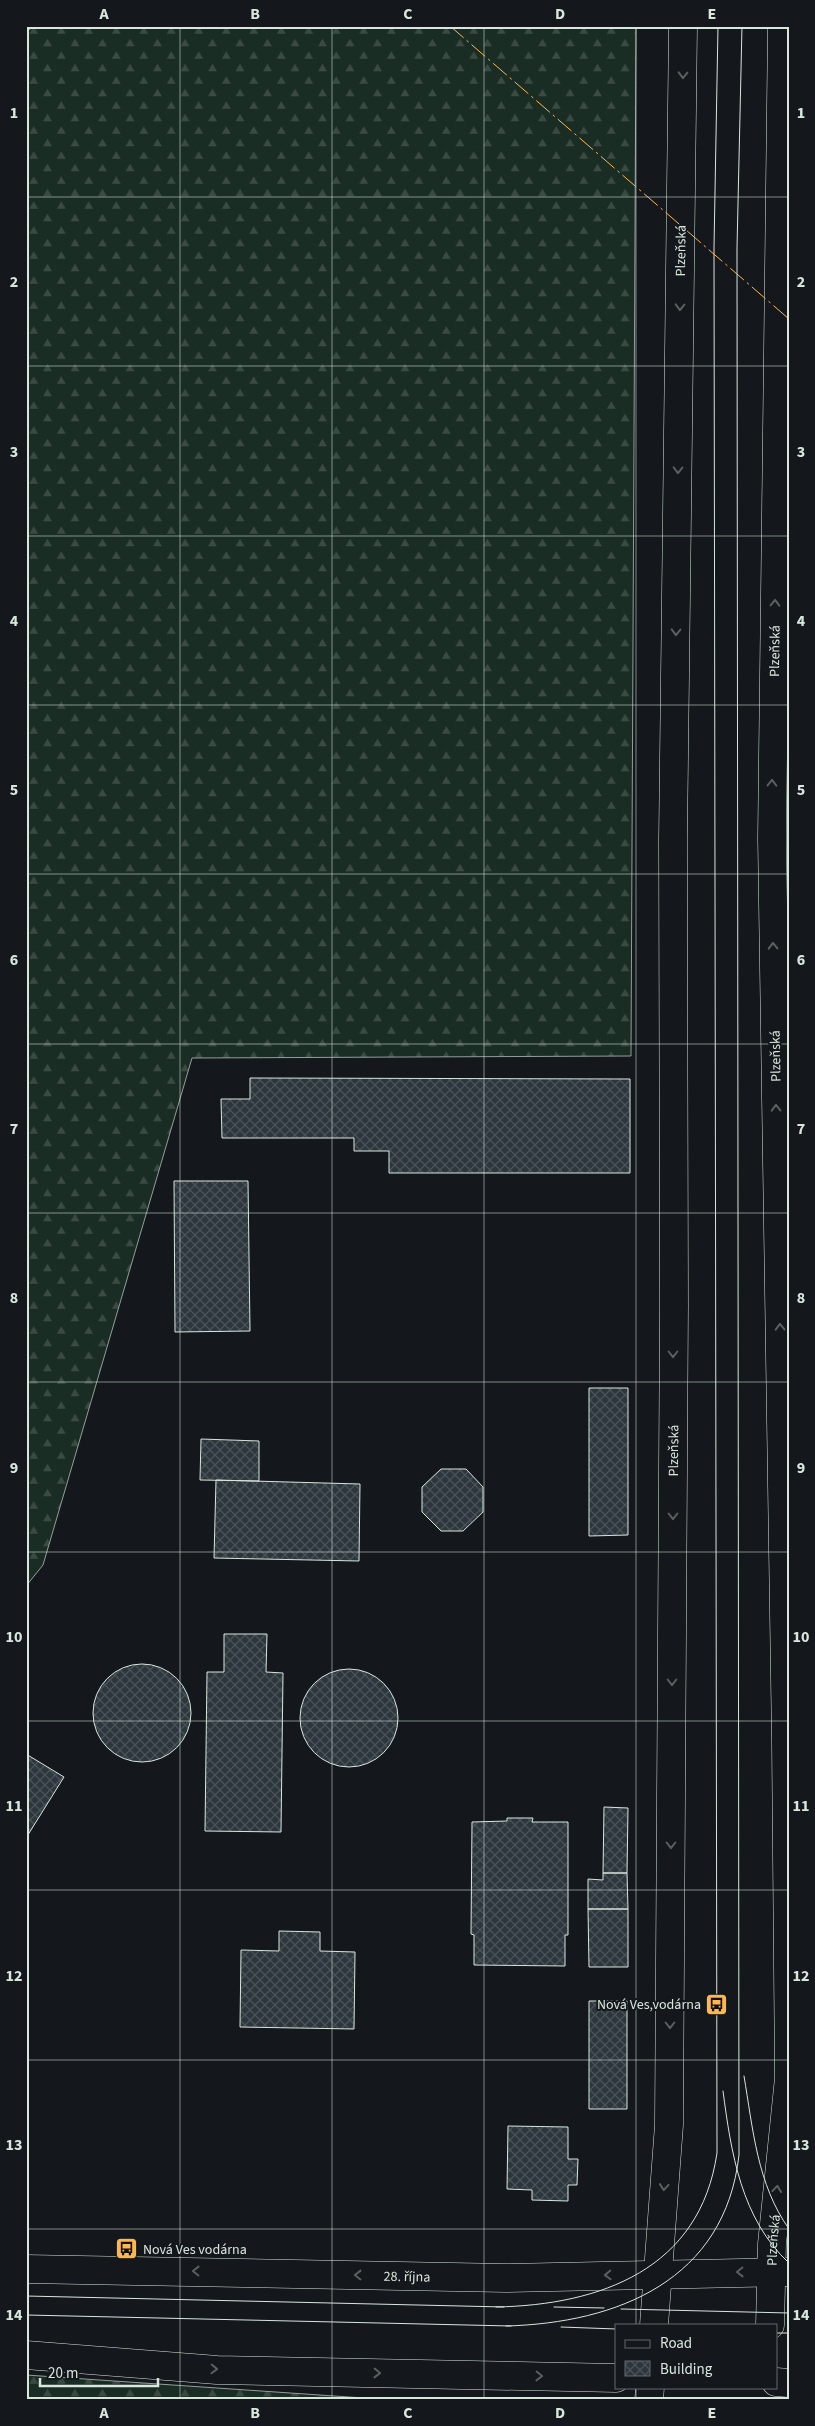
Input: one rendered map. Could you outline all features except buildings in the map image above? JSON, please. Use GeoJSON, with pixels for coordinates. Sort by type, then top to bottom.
{"type":"FeatureCollection","features":[{"type":"Feature","properties":{"kind":"main road","name":"Plzeňská"},"geometry":{"type":"LineString","coordinates":[[654,2324],[669,2125],[674,1315],[673,839],[684,26]]}},
{"type":"Feature","properties":{"kind":"main road","name":"Plzeňská"},"geometry":{"type":"LineString","coordinates":[[770,2324],[780,2272],[788,2078],[786,1722],[772,838],[782,26]]}},
{"type":"Feature","properties":{"kind":"main road","name":"28. října"},"geometry":{"type":"LineString","coordinates":[[26,2269],[506,2278],[780,2272]]}},
{"type":"Feature","properties":{"kind":"main road"},"geometry":{"type":"LineString","coordinates":[[26,2355],[217,2370],[615,2378]]}},
{"type":"Feature","properties":{"kind":"green space"},"geometry":{"type":"Polygon","coordinates":[[[34,26],[636,26],[631,1056],[192,1058],[43,1565],[26,1586],[26,32],[34,26]]]}},
{"type":"Feature","properties":{"kind":"green space"},"geometry":{"type":"Polygon","coordinates":[[[26,2375],[393,2400],[26,2400],[26,2375]]]}},
{"type":"Feature","properties":{"kind":"tram line"},"geometry":{"type":"LineString","coordinates":[[496,2307],[535,2305],[572,2298],[608,2288],[640,2273],[667,2252],[690,2226],[707,2193],[717,2153],[714,247],[718,26]]}},
{"type":"Feature","properties":{"kind":"tram line"},"geometry":{"type":"LineString","coordinates":[[506,2326],[548,2323],[588,2316],[625,2304],[659,2286],[689,2263],[712,2234],[730,2198],[739,2155],[737,248],[742,26]]}},
{"type":"Feature","properties":{"kind":"tram line"},"geometry":{"type":"LineString","coordinates":[[744,2076],[763,2175],[778,2212],[789,2229]]}},
{"type":"Feature","properties":{"kind":"tram line"},"geometry":{"type":"LineString","coordinates":[[723,2091],[735,2161],[749,2205],[773,2245],[789,2263]]}},
{"type":"Feature","properties":{"kind":"tram line"},"geometry":{"type":"LineString","coordinates":[[26,2296],[504,2307]]}},
{"type":"Feature","properties":{"kind":"tram line"},"geometry":{"type":"LineString","coordinates":[[554,2307],[604,2308]]}},
{"type":"Feature","properties":{"kind":"tram line"},"geometry":{"type":"LineString","coordinates":[[621,2309],[789,2313]]}},
{"type":"Feature","properties":{"kind":"tram line"},"geometry":{"type":"LineString","coordinates":[[26,2315],[511,2326]]}},
{"type":"Feature","properties":{"kind":"tram line"},"geometry":{"type":"LineString","coordinates":[[561,2327],[615,2329]]}},
{"type":"Feature","properties":{"kind":"tram line"},"geometry":{"type":"LineString","coordinates":[[778,2333],[789,2333]]}},
{"type":"Feature","properties":{"kind":"power"},"geometry":{"type":"LineString","coordinates":[[450,26],[789,319]]}},
{"type":"Feature","properties":{"kind":"place","name":"Nová Ves,vodárna"},"geometry":{"type":"Point","coordinates":[717,2004]}},
{"type":"Feature","properties":{"kind":"place","name":"Nová Ves vodárna"},"geometry":{"type":"Point","coordinates":[127,2249]}}]}
